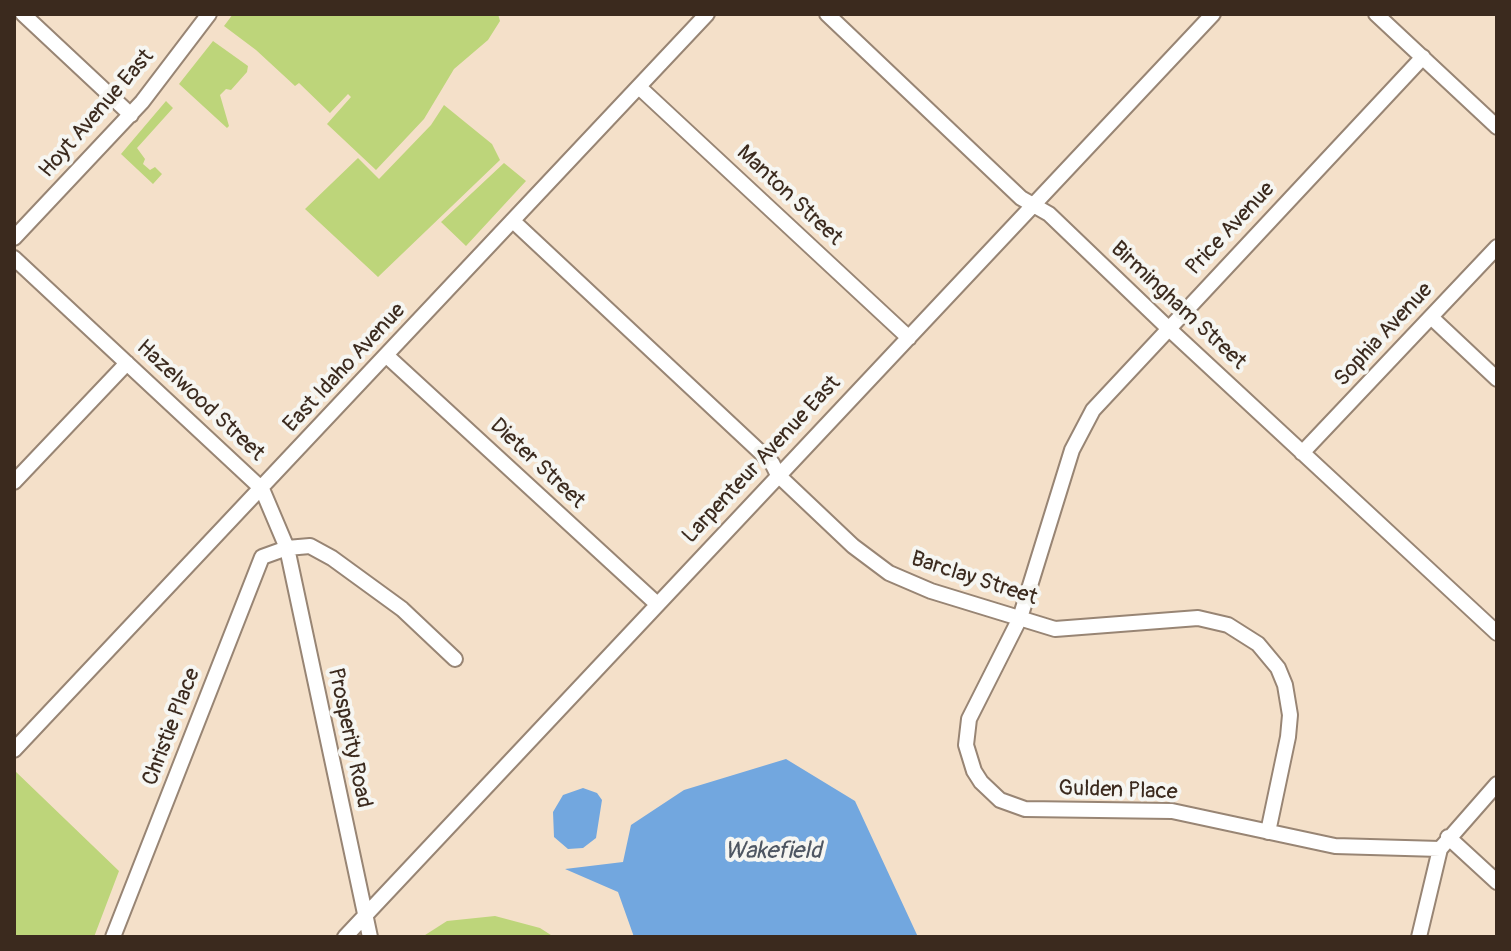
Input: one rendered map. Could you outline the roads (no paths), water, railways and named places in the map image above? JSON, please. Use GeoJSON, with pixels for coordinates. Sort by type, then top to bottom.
{"type":"FeatureCollection","features":[{"type":"Feature","properties":{"kind":"street"},"geometry":{"type":"LineString","coordinates":[[23,14],[131,115]]}},
{"type":"Feature","properties":{"kind":"street","name":"Hoyt Avenue East"},"geometry":{"type":"LineString","coordinates":[[14,238],[131,115],[209,14]]}},
{"type":"Feature","properties":{"kind":"street","name":"East Idaho Avenue"},"geometry":{"type":"LineString","coordinates":[[14,750],[707,14]]}},
{"type":"Feature","properties":{"kind":"street","name":"Birmingham Street"},"geometry":{"type":"LineString","coordinates":[[827,14],[1021,198],[1049,214],[1497,633]]}},
{"type":"Feature","properties":{"kind":"street","name":"Larpenteur Avenue East"},"geometry":{"type":"LineString","coordinates":[[345,937],[1213,14]]}},
{"type":"Feature","properties":{"kind":"street"},"geometry":{"type":"LineString","coordinates":[[1376,14],[1497,127]]}},
{"type":"Feature","properties":{"kind":"street","name":"Price Avenue"},"geometry":{"type":"LineString","coordinates":[[1020,618],[1072,450],[1081,429],[1109,390],[1423,57]]}},
{"type":"Feature","properties":{"kind":"street","name":"Manton Street"},"geometry":{"type":"LineString","coordinates":[[639,87],[909,338]]}},
{"type":"Feature","properties":{"kind":"street","name":"Barclay Street"},"geometry":{"type":"LineString","coordinates":[[513,221],[772,463],[778,475],[853,546],[889,573],[931,591],[1055,629],[1198,618],[1228,625],[1258,644],[1281,676],[1290,715],[1268,832]]}},
{"type":"Feature","properties":{"kind":"street","name":"Sophia Avenue"},"geometry":{"type":"LineString","coordinates":[[1302,453],[1497,247]]}},
{"type":"Feature","properties":{"kind":"street","name":"Hazelwood Street"},"geometry":{"type":"LineString","coordinates":[[14,258],[262,489],[287,548]]}},
{"type":"Feature","properties":{"kind":"street"},"geometry":{"type":"LineString","coordinates":[[1431,317],[1497,379]]}},
{"type":"Feature","properties":{"kind":"street","name":"Dieter Street"},"geometry":{"type":"LineString","coordinates":[[387,356],[657,604]]}},
{"type":"Feature","properties":{"kind":"street"},"geometry":{"type":"LineString","coordinates":[[14,482],[127,363]]}},
{"type":"Feature","properties":{"kind":"street"},"geometry":{"type":"LineString","coordinates":[[287,548],[310,546],[332,558],[402,609],[455,659]]}},
{"type":"Feature","properties":{"kind":"street","name":"Prosperity Road"},"geometry":{"type":"LineString","coordinates":[[287,548],[370,937]]}},
{"type":"Feature","properties":{"kind":"street","name":"Christie Place"},"geometry":{"type":"LineString","coordinates":[[113,937],[262,557],[287,548]]}},
{"type":"Feature","properties":{"kind":"street","name":"Gulden Place"},"geometry":{"type":"LineString","coordinates":[[1020,618],[974,706],[966,732],[966,745],[974,771],[990,792],[1012,806],[1025,809],[1172,811],[1335,846],[1444,843]]}},
{"type":"Feature","properties":{"kind":"street"},"geometry":{"type":"LineString","coordinates":[[1419,937],[1444,843],[1497,784]]}},
{"type":"Feature","properties":{"kind":"street"},"geometry":{"type":"LineString","coordinates":[[1444,843],[1497,882]]}},
{"type":"Feature","properties":{"kind":"water","name":"Wakefield"},"geometry":{"type":"Polygon","coordinates":[[[786,759],[855,801],[918,937],[634,937],[618,892],[565,869],[623,862],[631,825],[684,790],[786,759]]]}},
{"type":"Feature","properties":{"kind":"water"},"geometry":{"type":"Polygon","coordinates":[[[583,788],[597,793],[602,800],[596,838],[583,848],[568,849],[554,837],[553,812],[563,795],[583,788]]]}}]}
